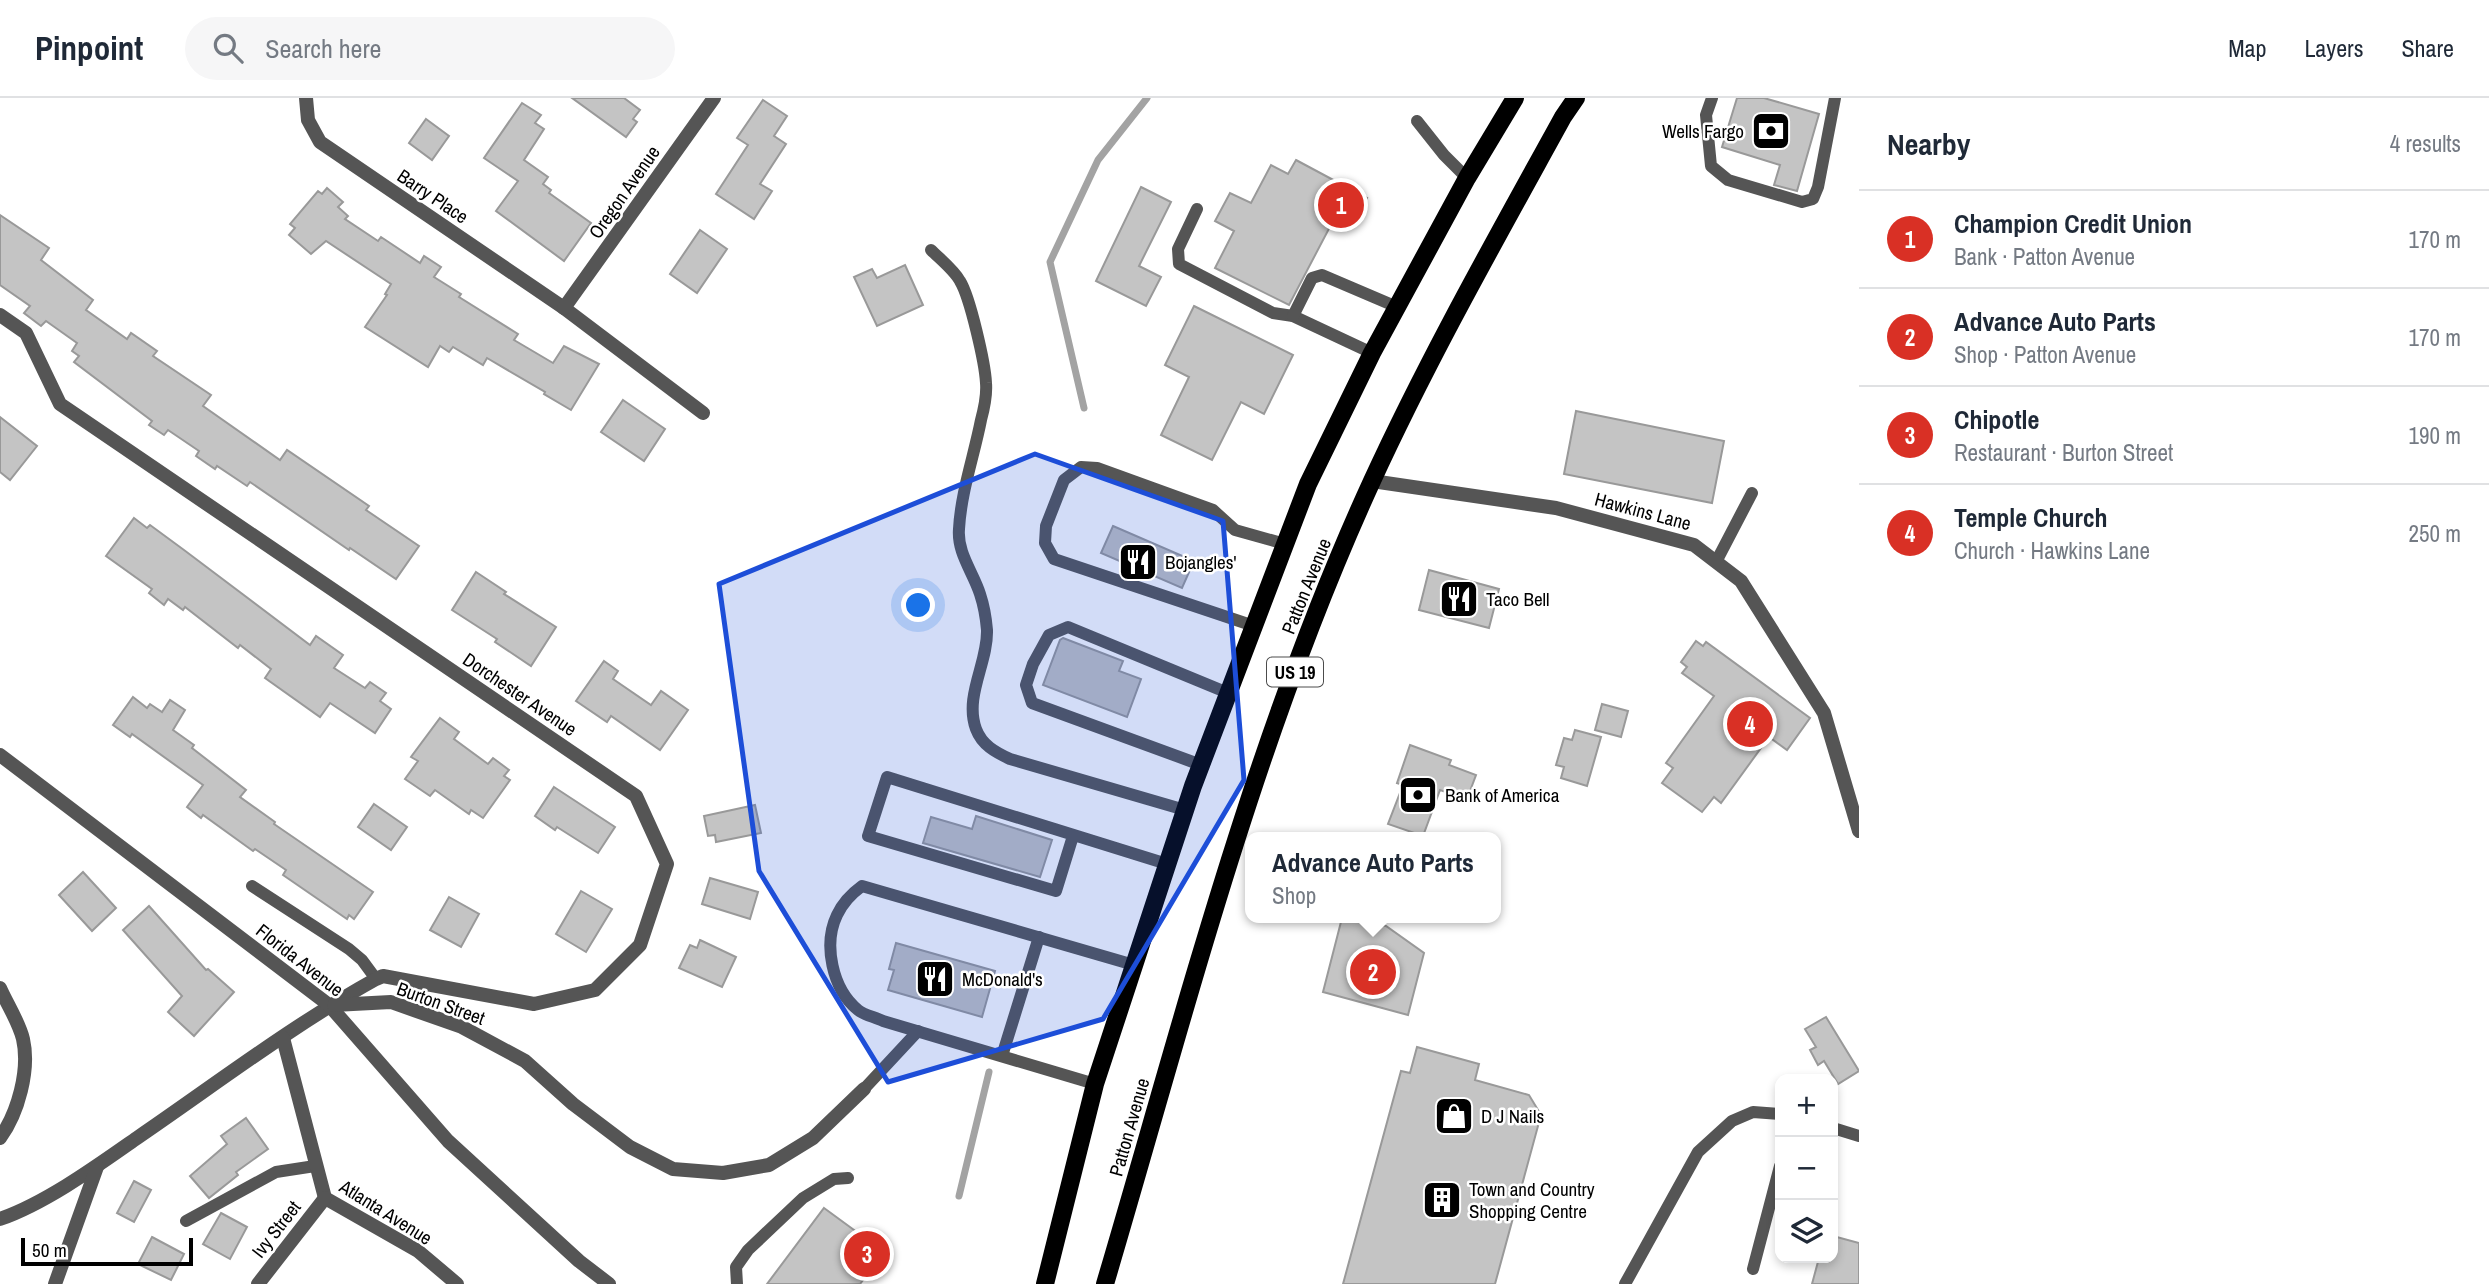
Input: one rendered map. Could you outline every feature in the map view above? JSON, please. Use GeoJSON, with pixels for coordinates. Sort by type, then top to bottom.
{"type":"FeatureCollection","features":[{"type":"Feature","properties":{"kind":"main road","name":"Patton Avenue"},"geometry":{"type":"LineString","coordinates":[[1045,1284],[1095,1084],[1167,864],[1201,765],[1308,484],[1371,352],[1467,178],[1515,98]]}},
{"type":"Feature","properties":{"kind":"main road","name":"Patton Avenue"},"geometry":{"type":"LineString","coordinates":[[1105,1284],[1249,796],[1315,618],[1372,481],[1474,279],[1576,98]]}},
{"type":"Feature","properties":{"kind":"street","name":"Barry Place"},"geometry":{"type":"LineString","coordinates":[[306,98],[308,120],[320,142],[565,308],[704,412]]}},
{"type":"Feature","properties":{"kind":"street","name":"Oregon Avenue"},"geometry":{"type":"LineString","coordinates":[[565,308],[714,98]]}},
{"type":"Feature","properties":{"kind":"street","name":"Dorchester Avenue"},"geometry":{"type":"LineString","coordinates":[[0,315],[26,332],[60,404],[636,796],[667,864],[640,945],[595,990],[534,1004],[383,976],[376,979]]}},
{"type":"Feature","properties":{"kind":"street","name":"Hawkins Lane"},"geometry":{"type":"LineString","coordinates":[[1372,481],[1556,508],[1694,545],[1741,581],[1824,713],[1859,831]]}},
{"type":"Feature","properties":{"kind":"street","name":"Florida Avenue"},"geometry":{"type":"LineString","coordinates":[[0,755],[329,1005],[448,1140],[579,1261],[609,1284]]}},
{"type":"Feature","properties":{"kind":"street"},"geometry":{"type":"LineString","coordinates":[[0,1219],[17,1213],[97,1167],[329,1005],[376,979]]}},
{"type":"Feature","properties":{"kind":"street"},"geometry":{"type":"LineString","coordinates":[[0,988],[23,1039],[24,1082],[9,1126],[0,1138]]}},
{"type":"Feature","properties":{"kind":"street","name":"Burton Street"},"geometry":{"type":"LineString","coordinates":[[329,1005],[391,1002],[462,1027],[525,1060],[573,1104],[630,1147],[673,1169],[723,1173],[769,1165],[813,1138],[864,1089]]}},
{"type":"Feature","properties":{"kind":"street","name":"Atlanta Avenue"},"geometry":{"type":"LineString","coordinates":[[283,1038],[325,1198],[418,1251],[457,1284]]}},
{"type":"Feature","properties":{"kind":"street"},"geometry":{"type":"LineString","coordinates":[[55,1284],[97,1167]]}},
{"type":"Feature","properties":{"kind":"street","name":"Ivy Street"},"geometry":{"type":"LineString","coordinates":[[258,1284],[325,1198]]}},
{"type":"Feature","properties":{"kind":"lane"},"geometry":{"type":"LineString","coordinates":[[1712,98],[1706,116],[1711,166],[1728,180],[1802,202],[1813,199],[1818,187],[1835,98]]}},
{"type":"Feature","properties":{"kind":"lane"},"geometry":{"type":"LineString","coordinates":[[1417,121],[1444,155],[1467,178]]}},
{"type":"Feature","properties":{"kind":"lane"},"geometry":{"type":"LineString","coordinates":[[1197,209],[1178,249],[1179,264],[1273,313],[1293,316],[1371,352]]}},
{"type":"Feature","properties":{"kind":"lane"},"geometry":{"type":"LineString","coordinates":[[931,250],[960,281],[974,323],[986,384],[982,419],[962,505],[959,532],[963,558],[979,592],[987,634],[973,698],[972,713],[976,729],[982,741],[994,752],[1010,759],[1185,810]]}},
{"type":"Feature","properties":{"kind":"lane"},"geometry":{"type":"LineString","coordinates":[[1293,316],[1312,278],[1322,275],[1396,307]]}},
{"type":"Feature","properties":{"kind":"lane"},"geometry":{"type":"LineString","coordinates":[[1254,626],[1054,559],[1045,543],[1046,526],[1064,480],[1081,467],[1097,468],[1213,510],[1235,530],[1285,544]]}},
{"type":"Feature","properties":{"kind":"lane"},"geometry":{"type":"LineString","coordinates":[[1716,562],[1752,493]]}},
{"type":"Feature","properties":{"kind":"lane"},"geometry":{"type":"LineString","coordinates":[[1201,765],[1032,703],[1026,685],[1033,664],[1049,635],[1068,627],[1228,693]]}},
{"type":"Feature","properties":{"kind":"lane"},"geometry":{"type":"LineString","coordinates":[[1073,836],[1056,891],[869,836],[887,777],[1167,864]]}},
{"type":"Feature","properties":{"kind":"lane"},"geometry":{"type":"LineString","coordinates":[[252,886],[349,949],[362,960],[376,979]]}},
{"type":"Feature","properties":{"kind":"lane"},"geometry":{"type":"LineString","coordinates":[[1095,1084],[859,1011],[841,991],[832,967],[831,940],[836,917],[848,897],[862,886],[1134,965]]}},
{"type":"Feature","properties":{"kind":"lane"},"geometry":{"type":"LineString","coordinates":[[1002,1056],[1039,937]]}},
{"type":"Feature","properties":{"kind":"lane"},"geometry":{"type":"LineString","coordinates":[[864,1089],[918,1031]]}},
{"type":"Feature","properties":{"kind":"lane"},"geometry":{"type":"LineString","coordinates":[[1625,1284],[1698,1152],[1732,1121],[1753,1112],[1775,1114]]}},
{"type":"Feature","properties":{"kind":"lane"},"geometry":{"type":"LineString","coordinates":[[1838,1130],[1859,1136]]}},
{"type":"Feature","properties":{"kind":"lane"},"geometry":{"type":"LineString","coordinates":[[186,1221],[276,1172],[315,1166]]}},
{"type":"Feature","properties":{"kind":"lane"},"geometry":{"type":"LineString","coordinates":[[737,1284],[736,1267],[757,1241],[803,1198],[834,1179],[848,1178]]}},
{"type":"Feature","properties":{"kind":"lane"},"geometry":{"type":"LineString","coordinates":[[1753,1269],[1775,1185]]}},
{"type":"Feature","properties":{"kind":"highlighted area"},"geometry":{"type":"Polygon","coordinates":[[[1035,454],[1223,521],[1244,780],[1103,1019],[888,1082],[759,871],[719,584],[1035,454]]]}},
{"type":"Feature","properties":{"kind":"building"},"geometry":{"type":"Polygon","coordinates":[[[572,98],[624,98],[640,110],[633,119],[637,122],[626,137],[572,98]]]}},
{"type":"Feature","properties":{"kind":"building","name":"Wells Fargo"},"geometry":{"type":"Polygon","coordinates":[[[1737,98],[1764,98],[1819,114],[1797,191],[1774,185],[1780,165],[1722,147],[1737,98]]]}},
{"type":"Feature","properties":{"kind":"building"},"geometry":{"type":"Polygon","coordinates":[[[763,100],[787,116],[774,136],[786,144],[760,184],[772,191],[754,219],[716,194],[748,145],[737,138],[763,100]]]}},
{"type":"Feature","properties":{"kind":"building"},"geometry":{"type":"Polygon","coordinates":[[[522,103],[541,115],[535,123],[544,129],[524,160],[548,177],[543,184],[551,190],[549,193],[591,223],[564,261],[496,211],[518,181],[484,158],[522,103]]]}},
{"type":"Feature","properties":{"kind":"building"},"geometry":{"type":"Polygon","coordinates":[[[426,119],[449,136],[432,160],[409,143],[426,119]]]}},
{"type":"Feature","properties":{"kind":"building"},"geometry":{"type":"Polygon","coordinates":[[[1296,160],[1367,198],[1351,228],[1334,219],[1289,305],[1215,268],[1234,231],[1215,221],[1230,193],[1251,203],[1271,165],[1288,174],[1296,160]]]}},
{"type":"Feature","properties":{"kind":"building"},"geometry":{"type":"Polygon","coordinates":[[[1141,187],[1171,202],[1139,266],[1161,277],[1146,306],[1096,281],[1141,187]]]}},
{"type":"Feature","properties":{"kind":"building"},"geometry":{"type":"Polygon","coordinates":[[[327,188],[343,202],[338,207],[348,216],[345,219],[378,241],[381,237],[420,263],[424,256],[441,267],[434,277],[461,294],[459,297],[518,334],[514,340],[553,363],[564,346],[599,364],[571,410],[487,358],[483,365],[453,347],[449,352],[440,346],[428,367],[365,327],[387,295],[385,294],[391,284],[326,241],[311,254],[289,235],[295,228],[290,224],[318,191],[322,194],[327,188]]]}},
{"type":"Feature","properties":{"kind":"building"},"geometry":{"type":"Polygon","coordinates":[[[0,215],[49,248],[41,260],[93,300],[86,310],[127,339],[131,333],[157,351],[153,356],[211,395],[203,406],[280,460],[287,450],[369,506],[366,510],[419,546],[396,579],[250,482],[247,486],[217,466],[215,469],[196,456],[199,451],[168,430],[164,435],[149,425],[152,421],[74,362],[79,356],[72,351],[77,343],[46,321],[41,326],[24,313],[30,306],[0,285],[0,215]]]}},
{"type":"Feature","properties":{"kind":"building"},"geometry":{"type":"Polygon","coordinates":[[[700,230],[727,249],[697,293],[670,274],[700,230]]]}},
{"type":"Feature","properties":{"kind":"building"},"geometry":{"type":"Polygon","coordinates":[[[905,265],[923,305],[877,326],[854,277],[872,269],[877,278],[905,265]]]}},
{"type":"Feature","properties":{"kind":"building"},"geometry":{"type":"Polygon","coordinates":[[[1194,306],[1293,355],[1264,414],[1241,402],[1212,460],[1161,435],[1189,377],[1165,365],[1194,306]]]}},
{"type":"Feature","properties":{"kind":"building"},"geometry":{"type":"Polygon","coordinates":[[[623,400],[665,429],[644,461],[601,432],[623,400]]]}},
{"type":"Feature","properties":{"kind":"building"},"geometry":{"type":"Polygon","coordinates":[[[1576,411],[1724,441],[1712,503],[1564,474],[1576,411]]]}},
{"type":"Feature","properties":{"kind":"building"},"geometry":{"type":"Polygon","coordinates":[[[0,417],[37,446],[10,480],[0,472],[0,417]]]}},
{"type":"Feature","properties":{"kind":"building"},"geometry":{"type":"Polygon","coordinates":[[[134,518],[147,528],[150,525],[310,645],[316,636],[343,655],[334,668],[365,688],[370,682],[386,693],[380,701],[391,709],[375,733],[330,703],[320,717],[265,678],[271,669],[240,645],[238,648],[185,607],[183,610],[168,599],[164,605],[149,593],[152,589],[106,556],[134,518]]]}},
{"type":"Feature","properties":{"kind":"building"},"geometry":{"type":"Polygon","coordinates":[[[1113,526],[1194,561],[1182,588],[1101,553],[1113,526]]]}},
{"type":"Feature","properties":{"kind":"building","name":"Taco Bell"},"geometry":{"type":"Polygon","coordinates":[[[1429,570],[1499,589],[1489,628],[1419,610],[1429,570]]]}},
{"type":"Feature","properties":{"kind":"building"},"geometry":{"type":"Polygon","coordinates":[[[476,572],[506,592],[504,594],[556,627],[531,666],[495,642],[497,639],[452,610],[476,572]]]}},
{"type":"Feature","properties":{"kind":"building"},"geometry":{"type":"Polygon","coordinates":[[[1063,638],[1123,661],[1119,671],[1141,679],[1127,717],[1043,685],[1063,638]]]}},
{"type":"Feature","properties":{"kind":"building"},"geometry":{"type":"Polygon","coordinates":[[[1696,641],[1703,646],[1706,642],[1810,718],[1787,750],[1769,737],[1721,803],[1714,797],[1702,812],[1662,783],[1673,768],[1666,763],[1714,696],[1682,673],[1687,667],[1681,662],[1696,641]]]}},
{"type":"Feature","properties":{"kind":"building"},"geometry":{"type":"Polygon","coordinates":[[[604,661],[618,671],[613,679],[651,705],[661,691],[688,710],[660,750],[611,716],[607,722],[576,701],[604,661]]]}},
{"type":"Feature","properties":{"kind":"building"},"geometry":{"type":"Polygon","coordinates":[[[133,697],[147,708],[150,704],[162,712],[170,700],[185,710],[173,730],[246,790],[240,797],[275,822],[274,824],[373,892],[354,919],[349,915],[347,919],[283,875],[286,870],[187,807],[203,785],[132,734],[130,737],[113,725],[133,697]]]}},
{"type":"Feature","properties":{"kind":"building"},"geometry":{"type":"Polygon","coordinates":[[[1602,704],[1628,711],[1621,737],[1595,730],[1602,704]]]}},
{"type":"Feature","properties":{"kind":"building"},"geometry":{"type":"Polygon","coordinates":[[[440,718],[459,732],[454,739],[488,764],[493,758],[509,770],[504,776],[510,780],[483,818],[471,810],[469,814],[435,790],[430,796],[405,779],[418,761],[411,757],[440,718]]]}},
{"type":"Feature","properties":{"kind":"building"},"geometry":{"type":"Polygon","coordinates":[[[1575,730],[1601,737],[1587,786],[1561,778],[1564,767],[1556,765],[1564,738],[1572,740],[1575,730]]]}},
{"type":"Feature","properties":{"kind":"building","name":"Bank of America"},"geometry":{"type":"Polygon","coordinates":[[[1410,745],[1451,760],[1449,765],[1476,775],[1467,799],[1440,790],[1424,832],[1411,832],[1388,824],[1403,785],[1397,783],[1410,745]]]}},
{"type":"Feature","properties":{"kind":"building"},"geometry":{"type":"Polygon","coordinates":[[[554,787],[615,827],[598,853],[535,816],[554,787]]]}},
{"type":"Feature","properties":{"kind":"building"},"geometry":{"type":"Polygon","coordinates":[[[374,804],[407,827],[391,850],[358,827],[374,804]]]}},
{"type":"Feature","properties":{"kind":"building"},"geometry":{"type":"Polygon","coordinates":[[[755,805],[761,833],[716,842],[715,835],[708,836],[704,816],[755,805]]]}},
{"type":"Feature","properties":{"kind":"building"},"geometry":{"type":"Polygon","coordinates":[[[976,816],[1052,840],[1040,877],[923,843],[931,817],[972,829],[976,816]]]}},
{"type":"Feature","properties":{"kind":"building"},"geometry":{"type":"Polygon","coordinates":[[[83,872],[116,908],[92,931],[59,895],[83,872]]]}},
{"type":"Feature","properties":{"kind":"building"},"geometry":{"type":"Polygon","coordinates":[[[710,878],[758,892],[750,919],[702,904],[710,878]]]}},
{"type":"Feature","properties":{"kind":"building"},"geometry":{"type":"Polygon","coordinates":[[[581,891],[612,909],[586,952],[556,934],[581,891]]]}},
{"type":"Feature","properties":{"kind":"building"},"geometry":{"type":"Polygon","coordinates":[[[449,897],[479,914],[461,947],[430,930],[449,897]]]}},
{"type":"Feature","properties":{"kind":"building"},"geometry":{"type":"Polygon","coordinates":[[[149,906],[206,970],[234,992],[194,1036],[168,1012],[182,996],[123,930],[149,906]]]}},
{"type":"Feature","properties":{"kind":"building"},"geometry":{"type":"Polygon","coordinates":[[[1341,923],[1386,926],[1424,953],[1408,1015],[1323,992],[1341,923]]]}},
{"type":"Feature","properties":{"kind":"building"},"geometry":{"type":"Polygon","coordinates":[[[700,940],[736,957],[722,987],[679,968],[690,945],[697,948],[700,940]]]}},
{"type":"Feature","properties":{"kind":"building"},"geometry":{"type":"Polygon","coordinates":[[[896,943],[995,971],[982,1017],[888,990],[894,970],[889,969],[896,943]]]}},
{"type":"Feature","properties":{"kind":"building"},"geometry":{"type":"Polygon","coordinates":[[[1826,1017],[1859,1071],[1838,1084],[1838,1074],[1832,1074],[1824,1061],[1818,1065],[1810,1050],[1816,1047],[1805,1029],[1826,1017]]]}},
{"type":"Feature","properties":{"kind":"building","name":"Town and Country Shopping Centre"},"geometry":{"type":"Polygon","coordinates":[[[1417,1047],[1479,1064],[1475,1080],[1529,1095],[1541,1115],[1495,1284],[1343,1284],[1401,1071],[1410,1073],[1417,1047]]]}},
{"type":"Feature","properties":{"kind":"building"},"geometry":{"type":"Polygon","coordinates":[[[246,1118],[268,1149],[236,1172],[238,1175],[209,1198],[190,1176],[227,1144],[221,1136],[246,1118]]]}},
{"type":"Feature","properties":{"kind":"building"},"geometry":{"type":"Polygon","coordinates":[[[134,1181],[151,1190],[134,1222],[117,1213],[134,1181]]]}},
{"type":"Feature","properties":{"kind":"building"},"geometry":{"type":"Polygon","coordinates":[[[824,1208],[884,1252],[860,1284],[767,1284],[824,1208]]]}},
{"type":"Feature","properties":{"kind":"building"},"geometry":{"type":"Polygon","coordinates":[[[221,1213],[247,1227],[230,1259],[203,1244],[221,1213]]]}},
{"type":"Feature","properties":{"kind":"building"},"geometry":{"type":"Polygon","coordinates":[[[152,1237],[184,1254],[171,1280],[138,1264],[152,1237]]]}},
{"type":"Feature","properties":{"kind":"building"},"geometry":{"type":"Polygon","coordinates":[[[1838,1237],[1859,1243],[1859,1284],[1812,1284],[1818,1263],[1838,1263],[1838,1237]]]}},
{"type":"Feature","properties":{"kind":"waterway"},"geometry":{"type":"LineString","coordinates":[[1084,408],[1050,262],[1098,160],[1147,98]]}},
{"type":"Feature","properties":{"kind":"waterway"},"geometry":{"type":"LineString","coordinates":[[959,1196],[989,1072]]}},
{"type":"Feature","properties":{"kind":"place","name":"Wells Fargo"},"geometry":{"type":"Point","coordinates":[1771,131]}},
{"type":"Feature","properties":{"kind":"place","name":"Champion Credit Union"},"geometry":{"type":"Point","coordinates":[1341,205]}},
{"type":"Feature","properties":{"kind":"place","name":"Bojangles'"},"geometry":{"type":"Point","coordinates":[1138,562]}},
{"type":"Feature","properties":{"kind":"place","name":"Taco Bell"},"geometry":{"type":"Point","coordinates":[1459,599]}},
{"type":"Feature","properties":{"kind":"place","name":"Temple Church"},"geometry":{"type":"Point","coordinates":[1750,724]}},
{"type":"Feature","properties":{"kind":"place","name":"Bank of America"},"geometry":{"type":"Point","coordinates":[1418,795]}},
{"type":"Feature","properties":{"kind":"place","name":"Advance Auto Parts"},"geometry":{"type":"Point","coordinates":[1373,972]}},
{"type":"Feature","properties":{"kind":"place","name":"McDonald's"},"geometry":{"type":"Point","coordinates":[935,979]}},
{"type":"Feature","properties":{"kind":"place","name":"D J Nails"},"geometry":{"type":"Point","coordinates":[1454,1116]}},
{"type":"Feature","properties":{"kind":"place","name":"Town and Country Shopping Centre"},"geometry":{"type":"Point","coordinates":[1442,1200]}},
{"type":"Feature","properties":{"kind":"place","name":"Chipotle"},"geometry":{"type":"Point","coordinates":[867,1254]}}]}
